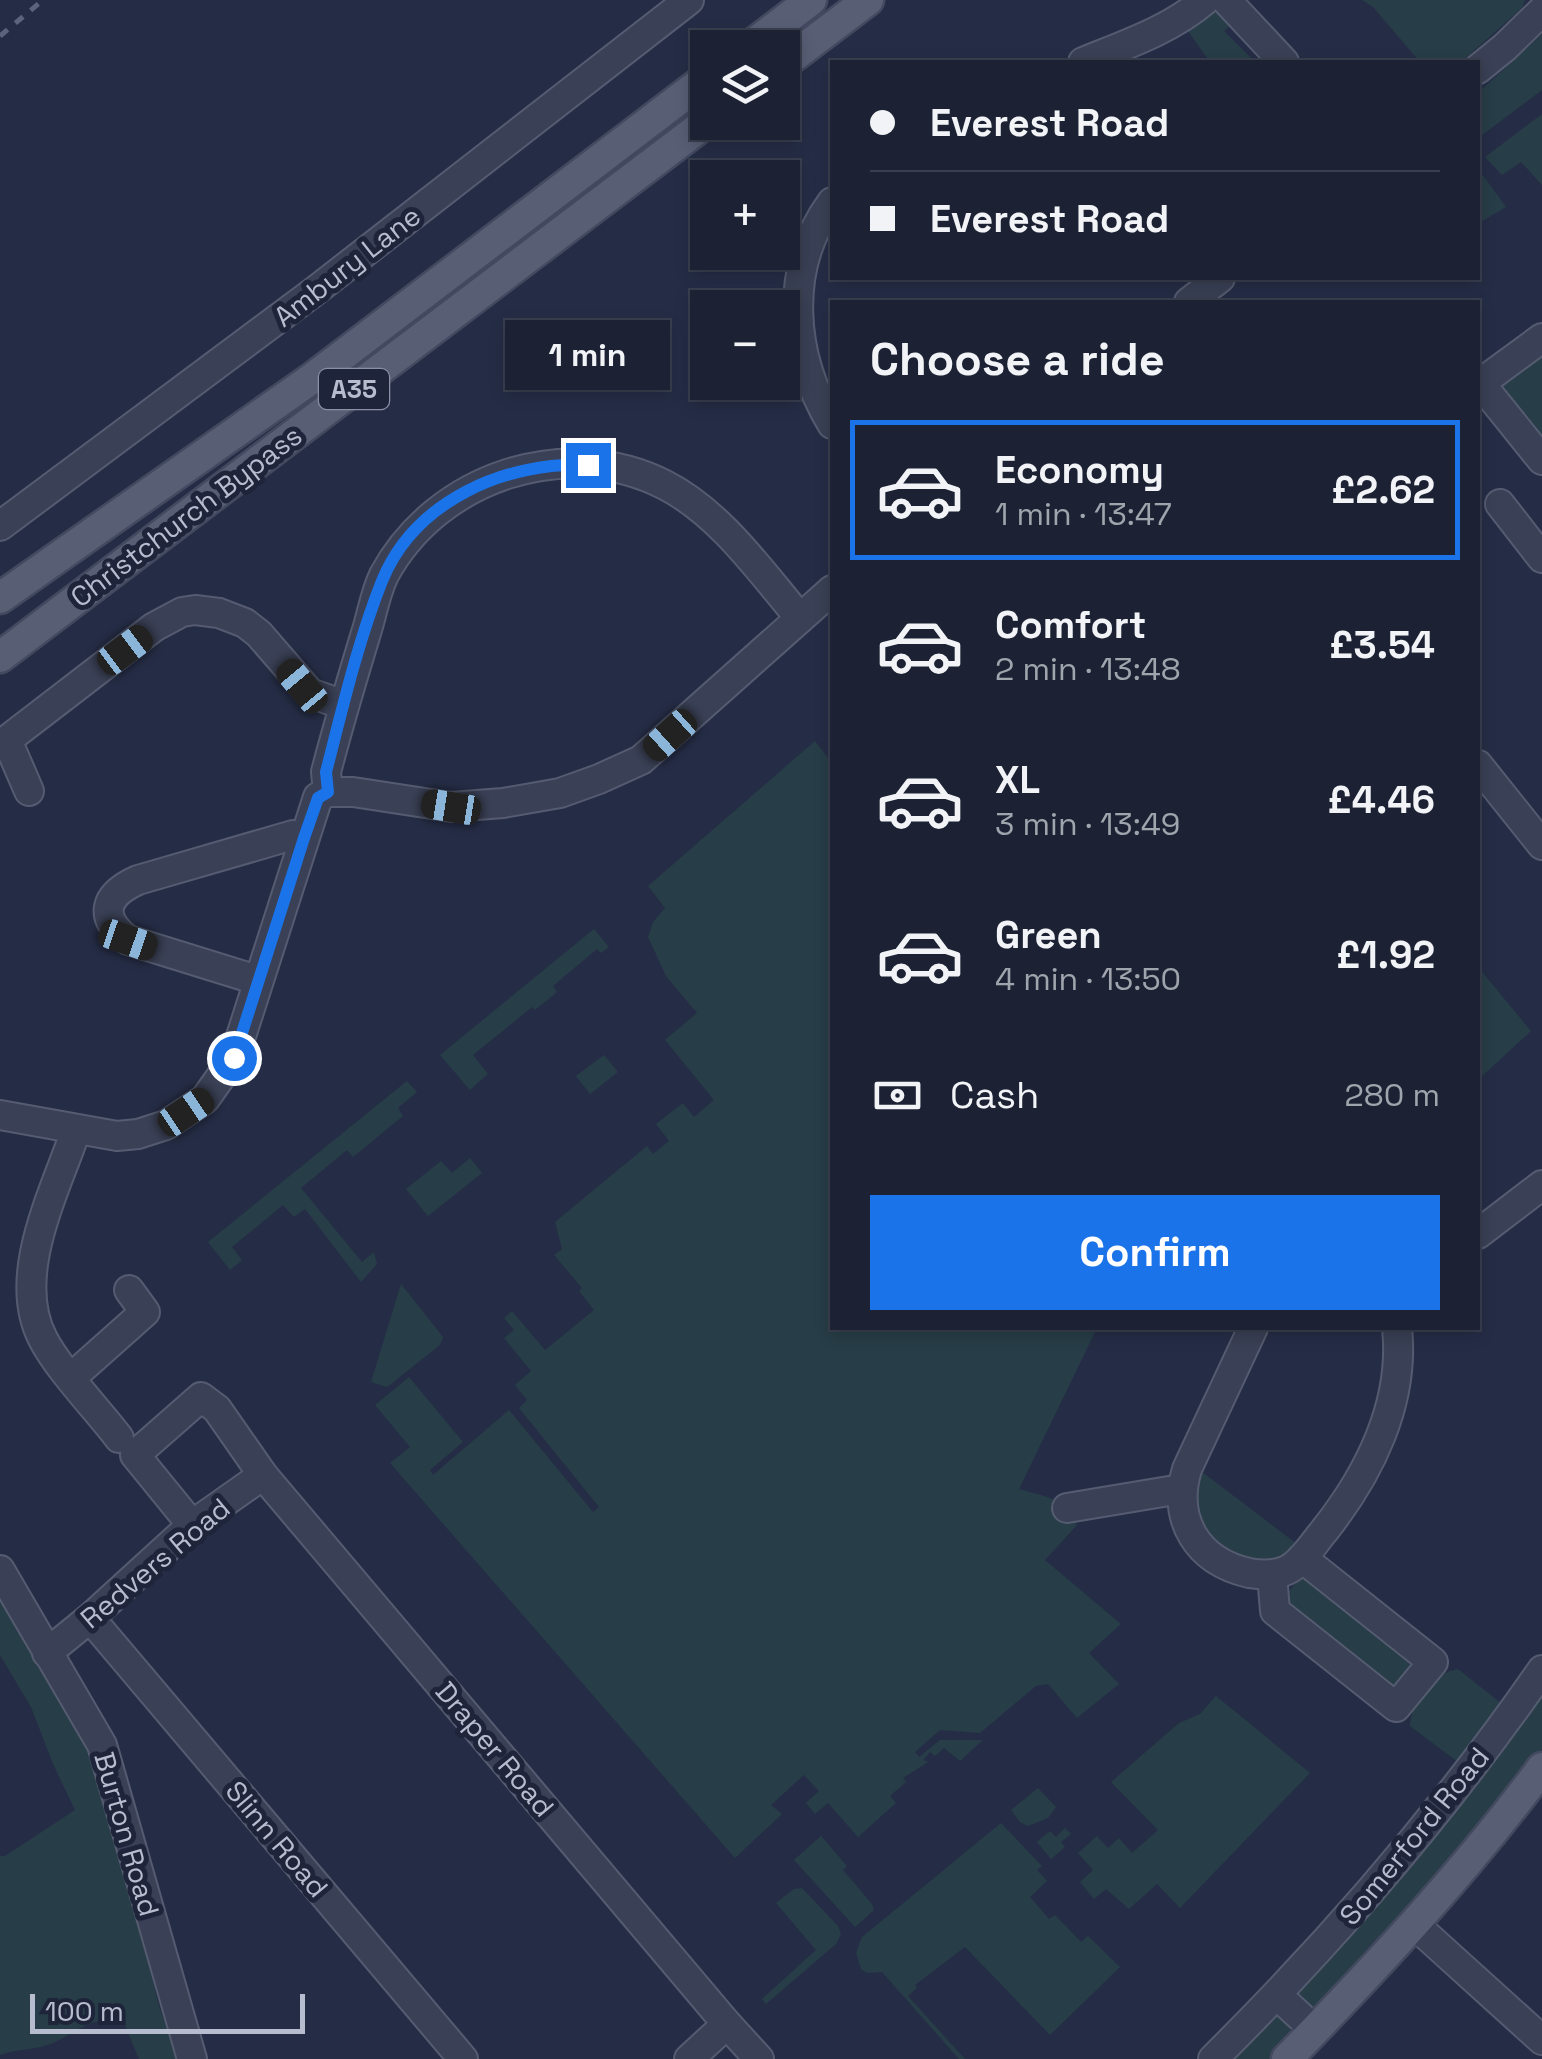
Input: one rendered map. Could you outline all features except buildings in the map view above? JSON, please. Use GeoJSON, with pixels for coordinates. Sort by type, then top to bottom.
{"type":"FeatureCollection","features":[{"type":"Feature","properties":{"kind":"main road"},"geometry":{"type":"LineString","coordinates":[[772,30],[811,0]]}},
{"type":"Feature","properties":{"kind":"main road"},"geometry":{"type":"LineString","coordinates":[[800,51],[868,0]]}},
{"type":"Feature","properties":{"kind":"main road","name":"Christchurch Bypass"},"geometry":{"type":"LineString","coordinates":[[0,598],[314,377],[690,92]]}},
{"type":"Feature","properties":{"kind":"main road","name":"Christchurch Bypass"},"geometry":{"type":"LineString","coordinates":[[0,657],[690,135]]}},
{"type":"Feature","properties":{"kind":"main road","name":"Somerford Road"},"geometry":{"type":"LineString","coordinates":[[1287,2059],[1414,1925],[1507,1816],[1542,1768]]}},
{"type":"Feature","properties":{"kind":"street","name":"Ambury Lane"},"geometry":{"type":"LineString","coordinates":[[0,526],[315,291],[689,0]]}},
{"type":"Feature","properties":{"kind":"street"},"geometry":{"type":"LineString","coordinates":[[1088,60],[1146,36],[1192,12],[1205,0]]}},
{"type":"Feature","properties":{"kind":"street"},"geometry":{"type":"LineString","coordinates":[[1226,0],[1282,60]]}},
{"type":"Feature","properties":{"kind":"street"},"geometry":{"type":"LineString","coordinates":[[1480,67],[1542,11]]}},
{"type":"Feature","properties":{"kind":"street"},"geometry":{"type":"LineString","coordinates":[[830,206],[807,249],[798,301],[798,331],[814,388],[830,420]]}},
{"type":"Feature","properties":{"kind":"street"},"geometry":{"type":"LineString","coordinates":[[1192,300],[1217,280]]}},
{"type":"Feature","properties":{"kind":"street"},"geometry":{"type":"LineString","coordinates":[[1480,383],[1542,338]]}},
{"type":"Feature","properties":{"kind":"street"},"geometry":{"type":"LineString","coordinates":[[1480,385],[1542,460]]}},
{"type":"Feature","properties":{"kind":"street"},"geometry":{"type":"LineString","coordinates":[[328,792],[326,772],[382,579],[403,546],[438,509],[489,479],[559,464],[618,466],[666,485],[738,546],[800,618]]}},
{"type":"Feature","properties":{"kind":"street"},"geometry":{"type":"LineString","coordinates":[[1500,504],[1538,545]]}},
{"type":"Feature","properties":{"kind":"street"},"geometry":{"type":"LineString","coordinates":[[0,1115],[118,1136],[166,1125],[205,1099],[234,1058],[318,798],[328,792],[353,792],[451,807],[503,803],[573,788],[641,760],[830,592]]}},
{"type":"Feature","properties":{"kind":"street"},"geometry":{"type":"LineString","coordinates":[[29,791],[7,740],[154,627],[182,612],[205,610],[236,618],[260,634],[310,693],[344,705]]}},
{"type":"Feature","properties":{"kind":"street"},"geometry":{"type":"LineString","coordinates":[[1480,768],[1542,845]]}},
{"type":"Feature","properties":{"kind":"street"},"geometry":{"type":"LineString","coordinates":[[257,980],[128,940],[115,930],[108,914],[110,901],[120,888],[138,880],[293,834],[304,838]]}},
{"type":"Feature","properties":{"kind":"street"},"geometry":{"type":"LineString","coordinates":[[76,1130],[36,1249],[30,1295],[44,1341],[119,1438]]}},
{"type":"Feature","properties":{"kind":"street"},"geometry":{"type":"LineString","coordinates":[[1480,1232],[1542,1185]]}},
{"type":"Feature","properties":{"kind":"street"},"geometry":{"type":"LineString","coordinates":[[72,1377],[146,1312],[128,1290]]}},
{"type":"Feature","properties":{"kind":"street"},"geometry":{"type":"LineString","coordinates":[[1252,1330],[1186,1470],[1181,1489],[1185,1521],[1199,1545],[1232,1568],[1272,1575],[1287,1570],[1302,1558],[1352,1496],[1382,1437],[1401,1348],[1395,1330]]}},
{"type":"Feature","properties":{"kind":"street","name":"Draper Road"},"geometry":{"type":"LineString","coordinates":[[192,1526],[134,1455],[201,1397],[217,1409],[264,1475],[759,2059]]}},
{"type":"Feature","properties":{"kind":"street","name":"Redvers Road"},"geometry":{"type":"LineString","coordinates":[[47,1653],[192,1526],[264,1475]]}},
{"type":"Feature","properties":{"kind":"street"},"geometry":{"type":"LineString","coordinates":[[1067,1508],[1181,1489]]}},
{"type":"Feature","properties":{"kind":"street"},"geometry":{"type":"LineString","coordinates":[[1272,1575],[1275,1611],[1396,1707],[1433,1662],[1302,1558]]}},
{"type":"Feature","properties":{"kind":"street","name":"Burton Road"},"geometry":{"type":"LineString","coordinates":[[0,1570],[102,1745],[192,2059]]}},
{"type":"Feature","properties":{"kind":"street","name":"Slinn Road"},"geometry":{"type":"LineString","coordinates":[[90,1618],[463,2059]]}},
{"type":"Feature","properties":{"kind":"street","name":"Somerford Road"},"geometry":{"type":"LineString","coordinates":[[1213,2059],[1277,1996],[1374,1889],[1470,1770],[1542,1670]]}},
{"type":"Feature","properties":{"kind":"street"},"geometry":{"type":"LineString","coordinates":[[1414,1925],[1542,2040]]}},
{"type":"Feature","properties":{"kind":"street"},"geometry":{"type":"LineString","coordinates":[[1277,1996],[1315,2030]]}},
{"type":"Feature","properties":{"kind":"street"},"geometry":{"type":"LineString","coordinates":[[689,2059],[727,2024]]}},
{"type":"Feature","properties":{"kind":"shaded area"},"geometry":{"type":"Polygon","coordinates":[[[1362,0],[1525,0],[1522,8],[1463,60],[1418,60],[1373,7],[1362,0]]]}},
{"type":"Feature","properties":{"kind":"shaded area"},"geometry":{"type":"Polygon","coordinates":[[[1220,8],[1234,22],[1224,31],[1253,60],[1209,60],[1188,31],[1220,8]]]}},
{"type":"Feature","properties":{"kind":"shaded area"},"geometry":{"type":"Polygon","coordinates":[[[1542,34],[1542,90],[1480,136],[1480,91],[1542,34]]]}},
{"type":"Feature","properties":{"kind":"shaded area"},"geometry":{"type":"Polygon","coordinates":[[[1542,114],[1542,185],[1521,162],[1502,175],[1485,157],[1542,114]]]}},
{"type":"Feature","properties":{"kind":"shaded area"},"geometry":{"type":"Polygon","coordinates":[[[1480,168],[1482,174],[1506,207],[1480,222],[1480,168]]]}},
{"type":"Feature","properties":{"kind":"shaded area"},"geometry":{"type":"Polygon","coordinates":[[[1542,346],[1542,449],[1497,393],[1500,377],[1542,346]]]}},
{"type":"Feature","properties":{"kind":"shaded area"},"geometry":{"type":"Polygon","coordinates":[[[815,741],[830,760],[830,1330],[1096,1330],[1019,1489],[1059,1503],[1077,1525],[1045,1560],[1121,1624],[1089,1653],[1119,1684],[1077,1718],[1048,1684],[1036,1686],[980,1733],[940,1730],[915,1752],[919,1757],[940,1740],[983,1740],[960,1761],[944,1748],[935,1756],[930,1752],[923,1760],[928,1762],[903,1778],[906,1782],[890,1796],[896,1803],[858,1837],[828,1803],[815,1814],[806,1803],[819,1791],[804,1775],[771,1805],[782,1814],[735,1858],[390,1463],[410,1447],[375,1405],[409,1377],[463,1442],[430,1470],[433,1475],[509,1410],[593,1512],[599,1507],[519,1408],[527,1400],[515,1385],[531,1371],[504,1338],[514,1330],[504,1318],[512,1311],[545,1350],[594,1310],[579,1291],[582,1288],[554,1255],[562,1249],[555,1222],[647,1146],[653,1154],[669,1141],[656,1124],[683,1103],[694,1117],[714,1100],[665,1040],[697,1013],[666,976],[648,937],[653,922],[665,908],[648,886],[815,741]]]}},
{"type":"Feature","properties":{"kind":"shaded area"},"geometry":{"type":"Polygon","coordinates":[[[594,929],[609,947],[601,953],[597,949],[553,986],[557,992],[473,1055],[488,1074],[470,1090],[440,1055],[594,929]]]}},
{"type":"Feature","properties":{"kind":"shaded area"},"geometry":{"type":"Polygon","coordinates":[[[1480,969],[1531,1031],[1480,1078],[1480,969]]]}},
{"type":"Feature","properties":{"kind":"shaded area"},"geometry":{"type":"Polygon","coordinates":[[[604,1055],[618,1072],[590,1094],[576,1076],[604,1055]]]}},
{"type":"Feature","properties":{"kind":"shaded area"},"geometry":{"type":"Polygon","coordinates":[[[407,1081],[417,1092],[398,1108],[403,1116],[353,1157],[347,1150],[301,1188],[362,1262],[374,1252],[377,1264],[361,1282],[305,1209],[294,1217],[283,1205],[232,1247],[242,1260],[230,1270],[208,1242],[407,1081]]]}},
{"type":"Feature","properties":{"kind":"shaded area"},"geometry":{"type":"Polygon","coordinates":[[[470,1158],[482,1173],[428,1216],[406,1189],[441,1161],[452,1173],[470,1158]]]}},
{"type":"Feature","properties":{"kind":"shaded area"},"geometry":{"type":"Polygon","coordinates":[[[401,1284],[443,1337],[440,1345],[387,1387],[371,1382],[401,1284]]]}},
{"type":"Feature","properties":{"kind":"shaded area"},"geometry":{"type":"Polygon","coordinates":[[[1197,1468],[1301,1547],[1257,1563],[1222,1548],[1196,1527],[1197,1468]]]}},
{"type":"Feature","properties":{"kind":"shaded area"},"geometry":{"type":"Polygon","coordinates":[[[1303,1574],[1419,1662],[1395,1693],[1285,1611],[1283,1599],[1303,1574]]]}},
{"type":"Feature","properties":{"kind":"shaded area"},"geometry":{"type":"Polygon","coordinates":[[[0,1594],[95,1749],[158,2003],[178,2059],[139,2059],[124,2023],[112,2020],[92,2023],[48,2045],[0,2055],[0,1856],[75,1810],[31,1707],[0,1655],[0,1594]]]}},
{"type":"Feature","properties":{"kind":"shaded area"},"geometry":{"type":"Polygon","coordinates":[[[1458,1669],[1502,1704],[1458,1762],[1410,1726],[1414,1708],[1425,1690],[1441,1676],[1458,1669]]]}},
{"type":"Feature","properties":{"kind":"shaded area"},"geometry":{"type":"Polygon","coordinates":[[[1542,1680],[1542,1749],[1401,1922],[1369,1947],[1333,1995],[1315,2007],[1297,2001],[1295,1990],[1542,1680]]]}},
{"type":"Feature","properties":{"kind":"shaded area"},"geometry":{"type":"Polygon","coordinates":[[[1216,1696],[1310,1773],[1180,1908],[1157,1884],[1129,1909],[1106,1889],[1094,1899],[1080,1882],[1093,1870],[1078,1853],[1097,1836],[1108,1848],[1119,1838],[1132,1853],[1158,1830],[1111,1782],[1179,1723],[1200,1714],[1216,1696]]]}},
{"type":"Feature","properties":{"kind":"shaded area"},"geometry":{"type":"Polygon","coordinates":[[[1038,1788],[1056,1807],[1048,1818],[1028,1826],[1011,1810],[1038,1788]]]}},
{"type":"Feature","properties":{"kind":"shaded area"},"geometry":{"type":"Polygon","coordinates":[[[1001,1823],[1042,1866],[1037,1870],[1047,1881],[1030,1897],[1049,1919],[1055,1915],[1081,1942],[1088,1936],[1120,1967],[1050,2035],[965,1947],[915,1985],[917,1988],[908,1996],[965,2059],[959,2059],[882,1972],[867,1973],[861,1969],[856,1953],[862,1937],[1001,1823]]]}},
{"type":"Feature","properties":{"kind":"shaded area"},"geometry":{"type":"Polygon","coordinates":[[[1065,1828],[1071,1834],[1061,1842],[1065,1847],[1051,1859],[1037,1842],[1050,1831],[1056,1837],[1065,1828]]]}},
{"type":"Feature","properties":{"kind":"shaded area"},"geometry":{"type":"Polygon","coordinates":[[[821,1836],[872,1904],[874,1910],[855,1927],[794,1860],[821,1836]]]}},
{"type":"Feature","properties":{"kind":"shaded area"},"geometry":{"type":"Polygon","coordinates":[[[802,1888],[841,1934],[836,1944],[766,2004],[762,1999],[816,1950],[776,1903],[794,1889],[802,1888]]]}},
{"type":"Feature","properties":{"kind":"shaded area"},"geometry":{"type":"Polygon","coordinates":[[[1266,2013],[1281,2013],[1289,2025],[1290,2037],[1280,2054],[1274,2059],[1221,2059],[1266,2013]]]}},
{"type":"Feature","properties":{"kind":"railway"},"geometry":{"type":"LineString","coordinates":[[0,36],[43,0]]}},
{"type":"Feature","properties":{"kind":"route"},"geometry":{"type":"LineString","coordinates":[[234,1058],[318,798],[328,792],[326,772],[382,579],[403,546],[438,509],[489,479],[522,469],[588,465]]}}]}
